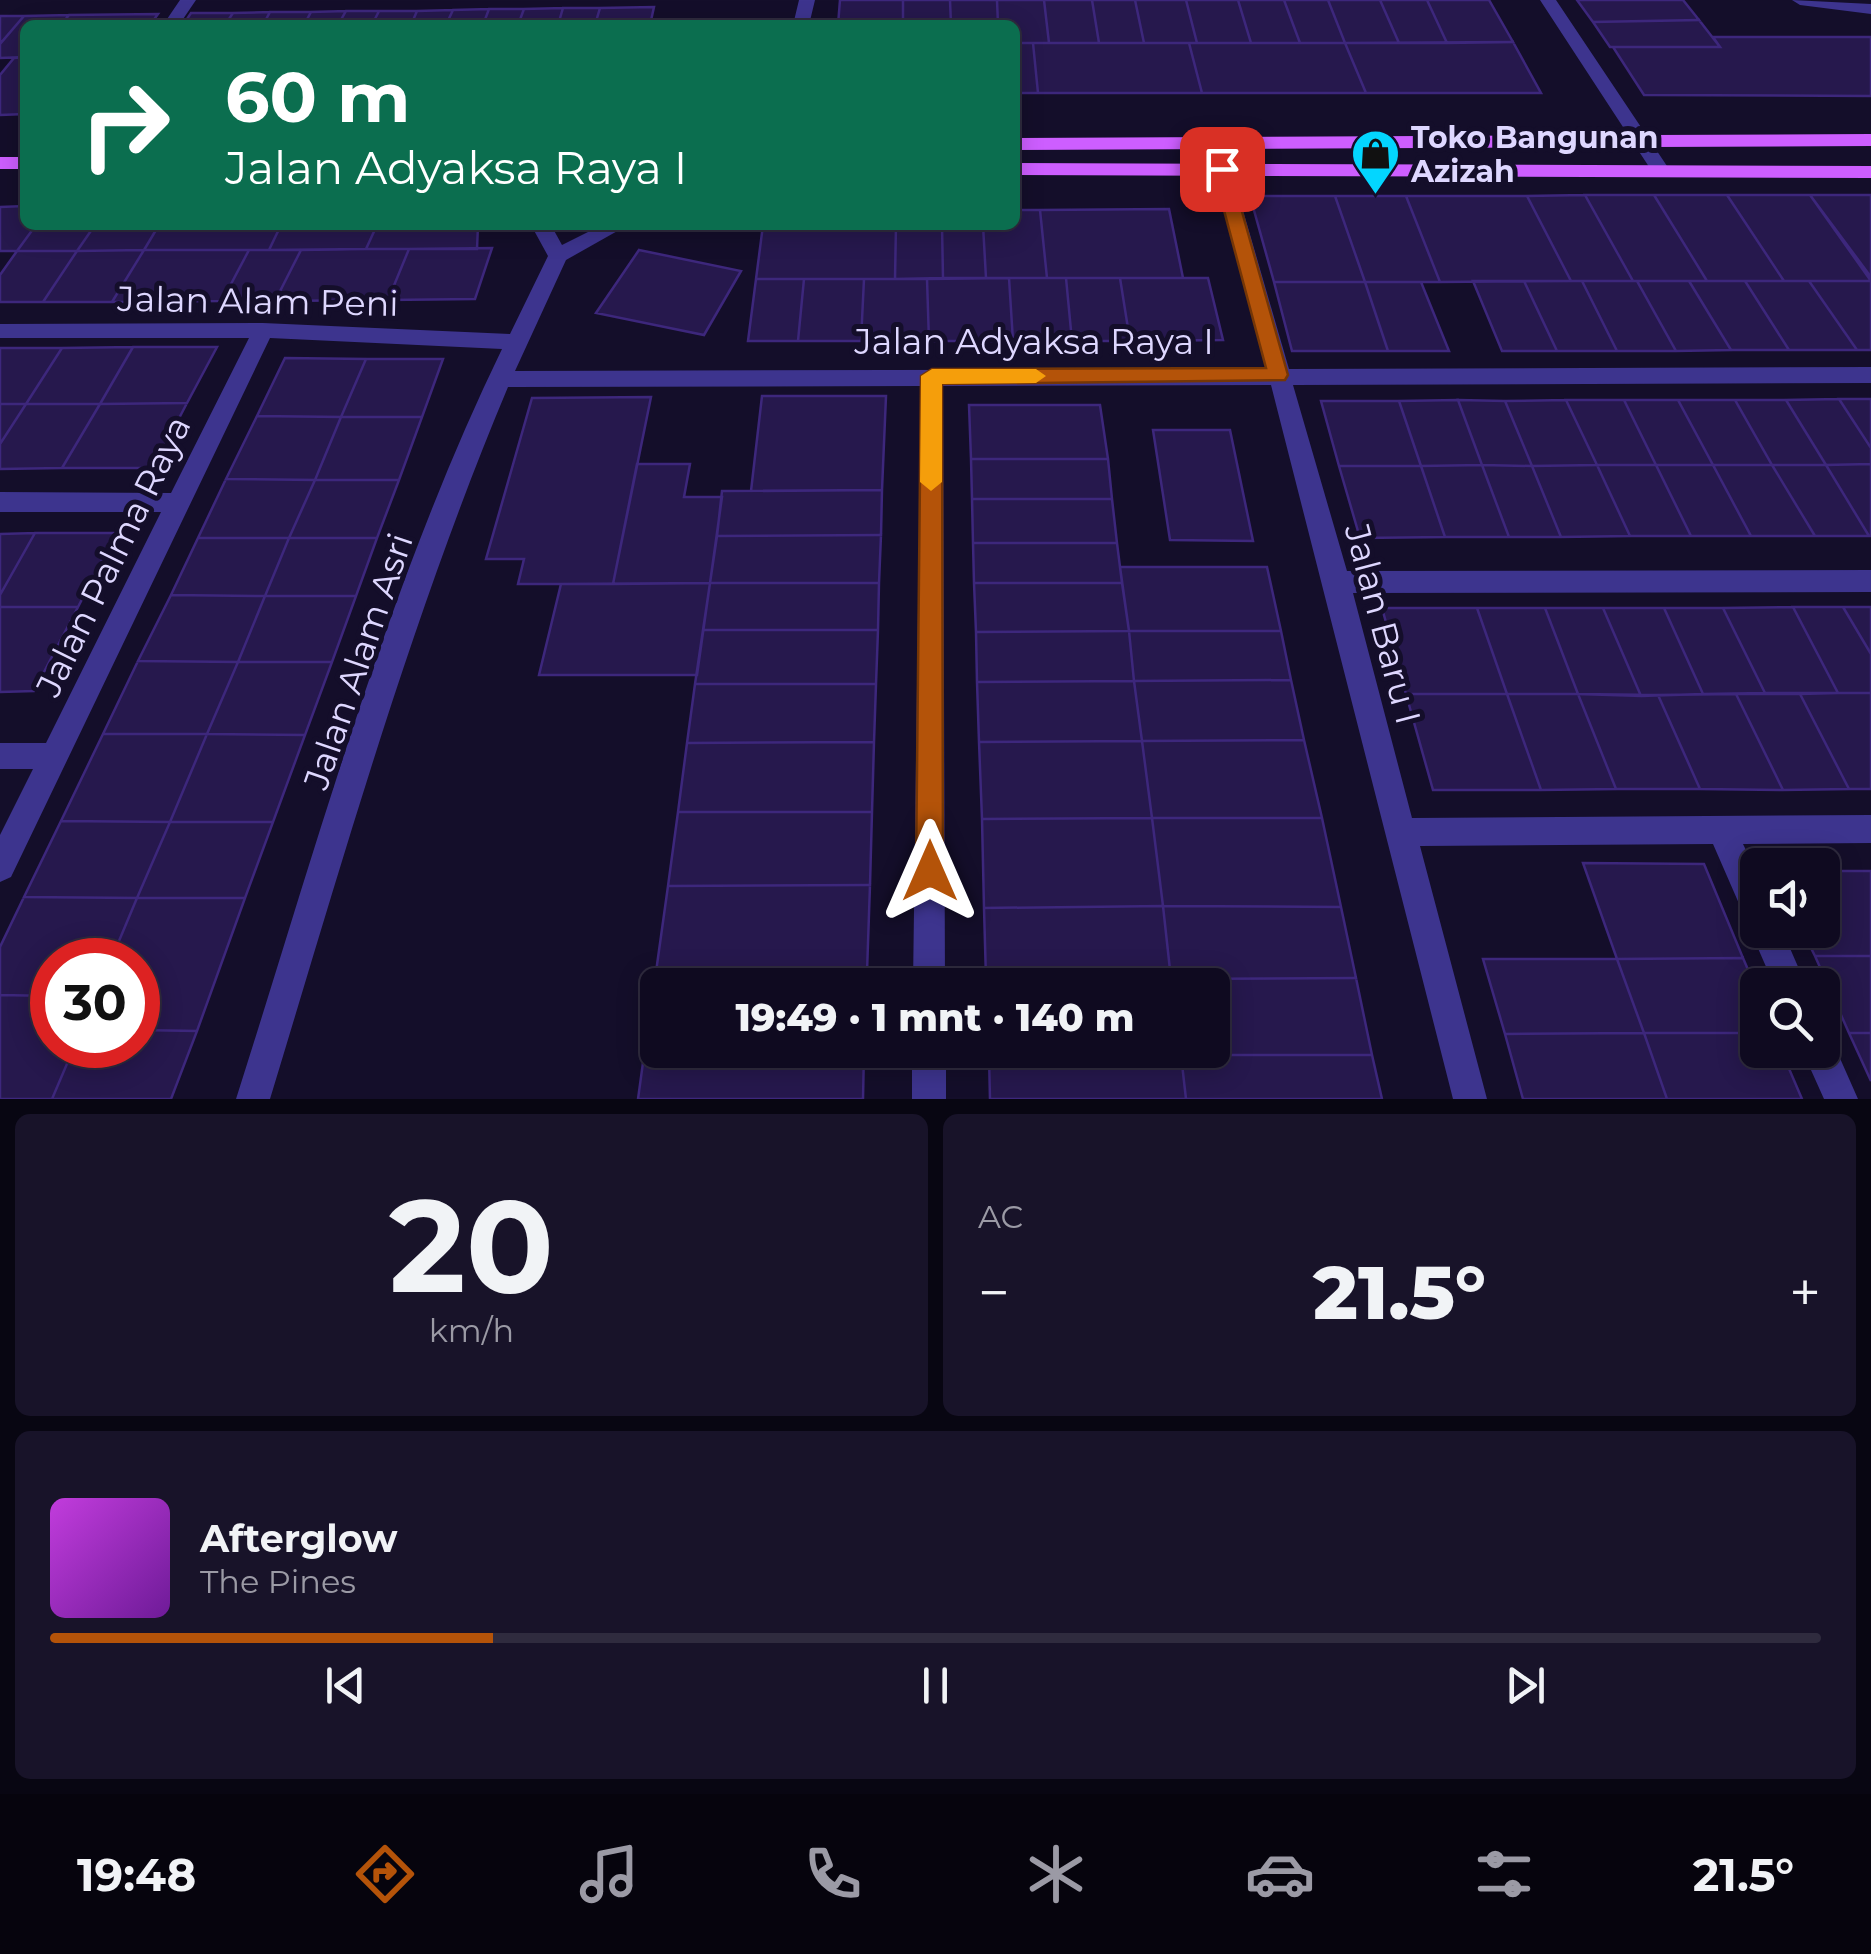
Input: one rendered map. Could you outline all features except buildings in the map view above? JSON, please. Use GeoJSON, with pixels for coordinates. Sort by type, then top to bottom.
{"type":"FeatureCollection","features":[{"type":"Feature","properties":{"kind":"main road"},"geometry":{"type":"LineString","coordinates":[[1020,144],[1871,140]]}},
{"type":"Feature","properties":{"kind":"main road"},"geometry":{"type":"LineString","coordinates":[[1374,142],[1387,170]]}},
{"type":"Feature","properties":{"kind":"main road"},"geometry":{"type":"LineString","coordinates":[[1020,170],[1871,172]]}},
{"type":"Feature","properties":{"kind":"street"},"geometry":{"type":"LineString","coordinates":[[1548,0],[1662,172]]}},
{"type":"Feature","properties":{"kind":"street"},"geometry":{"type":"LineString","coordinates":[[1800,0],[1871,9]]}},
{"type":"Feature","properties":{"kind":"street","name":"Jalan Baru I"},"geometry":{"type":"LineString","coordinates":[[1222,169],[1337,582],[1470,1099]]}},
{"type":"Feature","properties":{"kind":"street"},"geometry":{"type":"LineString","coordinates":[[544,230],[558,256],[608,230]]}},
{"type":"Feature","properties":{"kind":"street","name":"Jalan Alam Asri"},"geometry":{"type":"LineString","coordinates":[[253,1099],[395,650],[498,379],[558,256]]}},
{"type":"Feature","properties":{"kind":"street","name":"Jalan Alam Peni"},"geometry":{"type":"LineString","coordinates":[[0,331],[264,330],[514,342]]}},
{"type":"Feature","properties":{"kind":"street","name":"Jalan Palma Raya"},"geometry":{"type":"LineString","coordinates":[[0,868],[264,330]]}},
{"type":"Feature","properties":{"kind":"street","name":"Jalan Adyaksa Raya I"},"geometry":{"type":"LineString","coordinates":[[498,379],[1871,375]]}},
{"type":"Feature","properties":{"kind":"street"},"geometry":{"type":"LineString","coordinates":[[929,968],[932,376]]}},
{"type":"Feature","properties":{"kind":"street"},"geometry":{"type":"LineString","coordinates":[[0,502],[176,503]]}},
{"type":"Feature","properties":{"kind":"street"},"geometry":{"type":"LineString","coordinates":[[1337,582],[1871,581]]}},
{"type":"Feature","properties":{"kind":"street"},"geometry":{"type":"LineString","coordinates":[[0,756],[56,756]]}},
{"type":"Feature","properties":{"kind":"street"},"geometry":{"type":"LineString","coordinates":[[1721,828],[1740,871]]}},
{"type":"Feature","properties":{"kind":"street"},"geometry":{"type":"LineString","coordinates":[[1401,832],[1871,829]]}},
{"type":"Feature","properties":{"kind":"street"},"geometry":{"type":"LineString","coordinates":[[929,1068],[929,1099]]}},
{"type":"Feature","properties":{"kind":"street"},"geometry":{"type":"LineString","coordinates":[[1827,1068],[1841,1099]]}},
{"type":"Feature","properties":{"kind":"slow traffic"},"geometry":{"type":"LineString","coordinates":[[931,482],[932,376],[1036,376]]}},
{"type":"Feature","properties":{"kind":"place","name":"Toko Bangunan Azizah"},"geometry":{"type":"Point","coordinates":[1376,196]}},
{"type":"Feature","properties":{"kind":"route"},"geometry":{"type":"LineString","coordinates":[[930,871],[932,376],[1278,375],[1222,169]]}}]}
